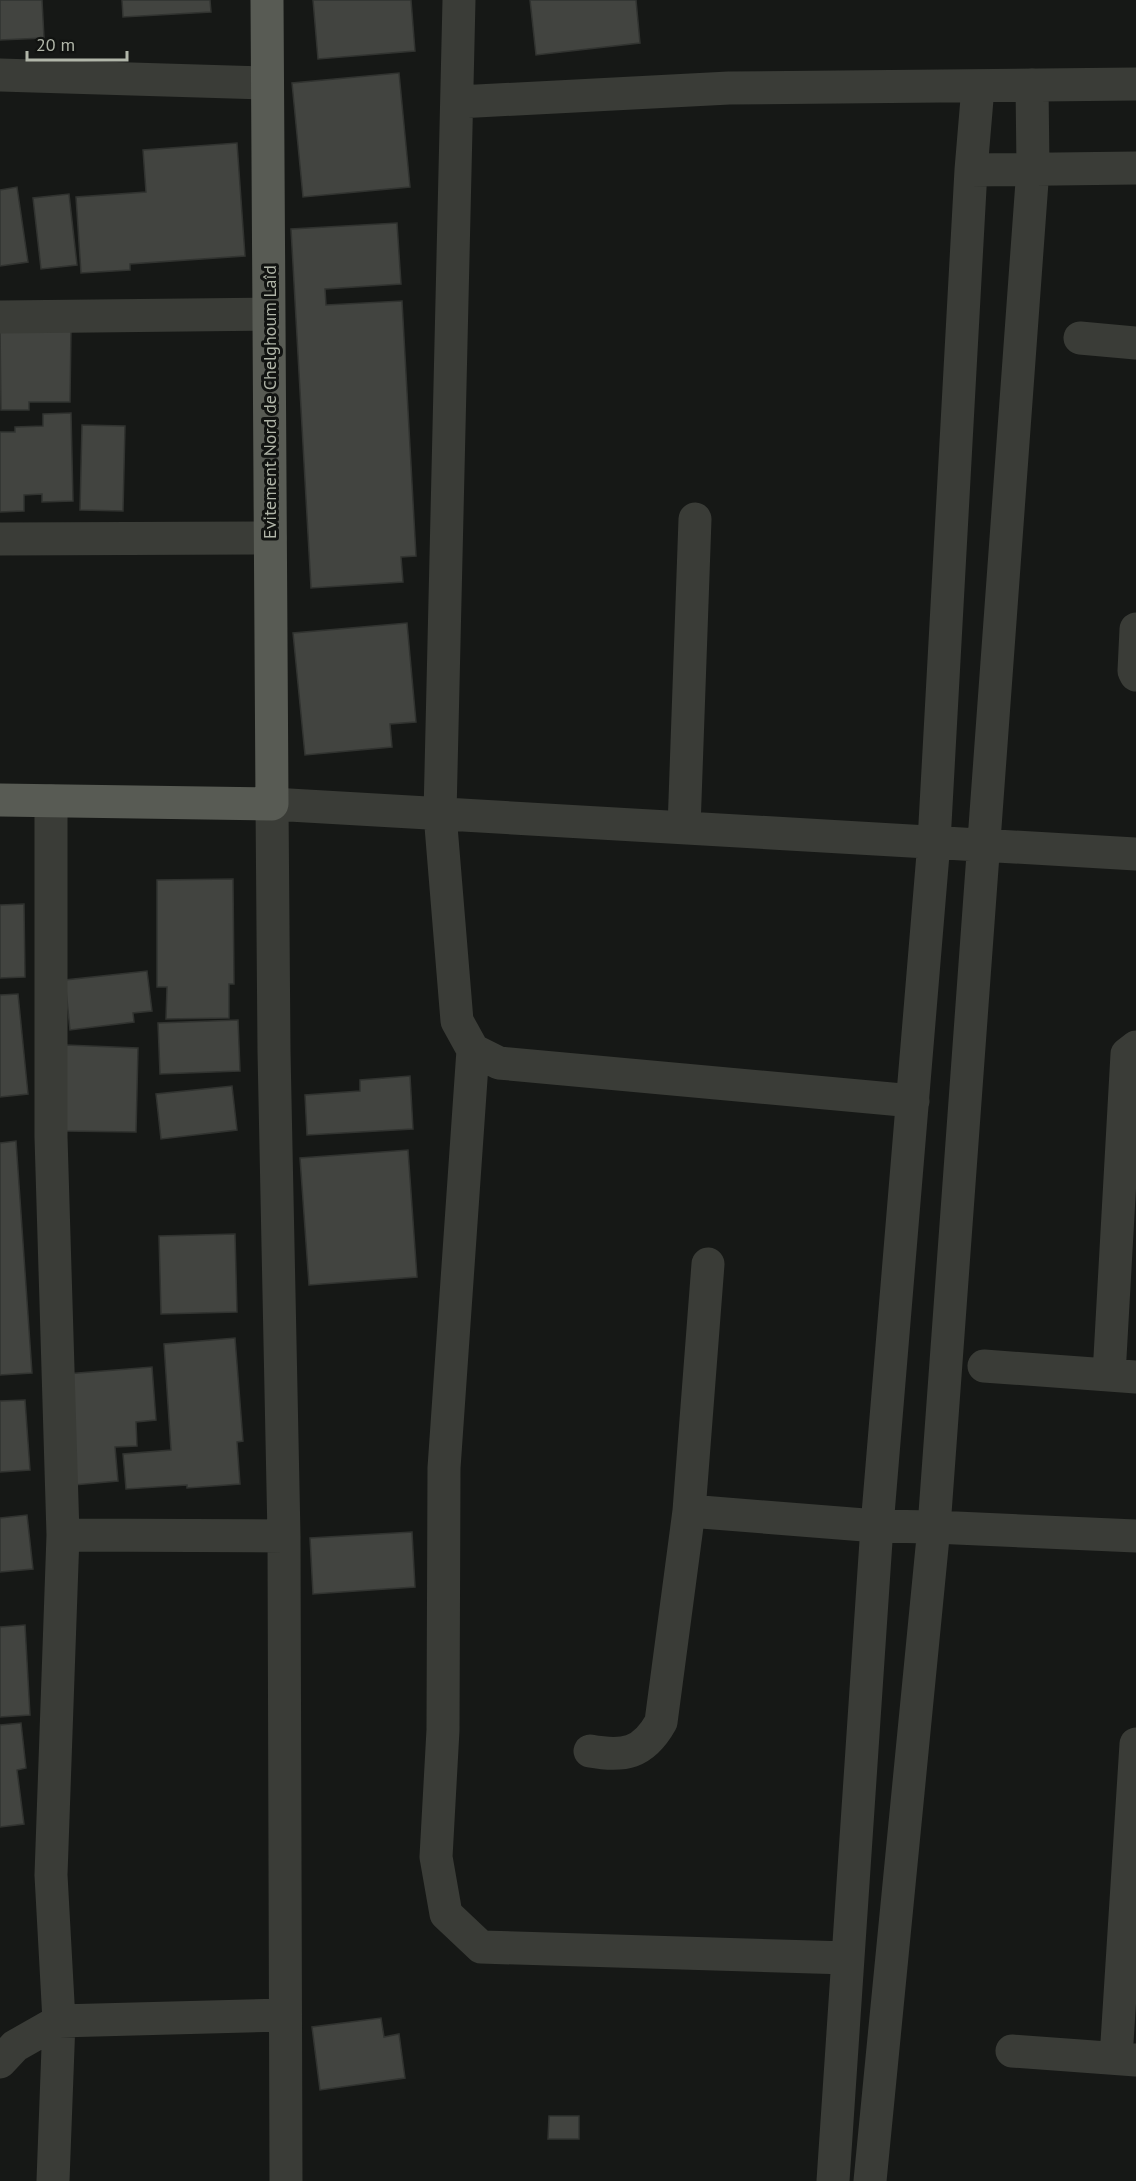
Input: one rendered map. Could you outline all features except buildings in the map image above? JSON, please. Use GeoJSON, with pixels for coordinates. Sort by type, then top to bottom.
{"type":"FeatureCollection","features":[{"type":"Feature","properties":{"kind":"main road","name":"Evitement Nord de Chelghoum Laîd"},"geometry":{"type":"LineString","coordinates":[[267,0],[272,804]]}},
{"type":"Feature","properties":{"kind":"main road"},"geometry":{"type":"LineString","coordinates":[[0,801],[272,804]]}},
{"type":"Feature","properties":{"kind":"street"},"geometry":{"type":"LineString","coordinates":[[459,0],[440,814],[457,1021],[473,1050],[444,1468],[443,1730],[436,1857],[446,1914],[481,1947],[848,1958]]}},
{"type":"Feature","properties":{"kind":"street"},"geometry":{"type":"LineString","coordinates":[[0,75],[266,83]]}},
{"type":"Feature","properties":{"kind":"street"},"geometry":{"type":"LineString","coordinates":[[458,102],[729,88],[1136,84]]}},
{"type":"Feature","properties":{"kind":"street"},"geometry":{"type":"LineString","coordinates":[[870,2181],[934,1527],[1033,168],[1032,85]]}},
{"type":"Feature","properties":{"kind":"street"},"geometry":{"type":"LineString","coordinates":[[832,2181],[877,1526],[934,842],[971,170],[978,87]]}},
{"type":"Feature","properties":{"kind":"street"},"geometry":{"type":"LineString","coordinates":[[971,170],[1136,168]]}},
{"type":"Feature","properties":{"kind":"street"},"geometry":{"type":"LineString","coordinates":[[0,317],[268,314]]}},
{"type":"Feature","properties":{"kind":"street"},"geometry":{"type":"LineString","coordinates":[[1080,338],[1136,343]]}},
{"type":"Feature","properties":{"kind":"street"},"geometry":{"type":"LineString","coordinates":[[684,828],[695,519]]}},
{"type":"Feature","properties":{"kind":"street"},"geometry":{"type":"LineString","coordinates":[[0,540],[270,538]]}},
{"type":"Feature","properties":{"kind":"street"},"geometry":{"type":"LineString","coordinates":[[1136,629],[1134,670],[1136,675]]}},
{"type":"Feature","properties":{"kind":"street"},"geometry":{"type":"LineString","coordinates":[[51,801],[51,1137],[63,1535],[51,1875],[59,2020],[53,2181]]}},
{"type":"Feature","properties":{"kind":"street"},"geometry":{"type":"LineString","coordinates":[[286,2181],[284,1536],[274,1051],[272,804],[1136,854]]}},
{"type":"Feature","properties":{"kind":"street"},"geometry":{"type":"LineString","coordinates":[[984,1366],[1123,1376],[1127,1054],[1136,1047]]}},
{"type":"Feature","properties":{"kind":"street"},"geometry":{"type":"LineString","coordinates":[[473,1050],[499,1063],[913,1101]]}},
{"type":"Feature","properties":{"kind":"street"},"geometry":{"type":"LineString","coordinates":[[590,1751],[624,1754],[639,1748],[652,1737],[661,1722],[689,1511],[708,1264]]}},
{"type":"Feature","properties":{"kind":"street"},"geometry":{"type":"LineString","coordinates":[[689,1511],[877,1526],[1136,1536]]}},
{"type":"Feature","properties":{"kind":"street"},"geometry":{"type":"LineString","coordinates":[[63,1535],[284,1536]]}},
{"type":"Feature","properties":{"kind":"street"},"geometry":{"type":"LineString","coordinates":[[1012,2051],[1126,2059],[1136,1744]]}},
{"type":"Feature","properties":{"kind":"street"},"geometry":{"type":"LineString","coordinates":[[0,2062],[15,2046],[59,2020],[285,2015]]}}]}
